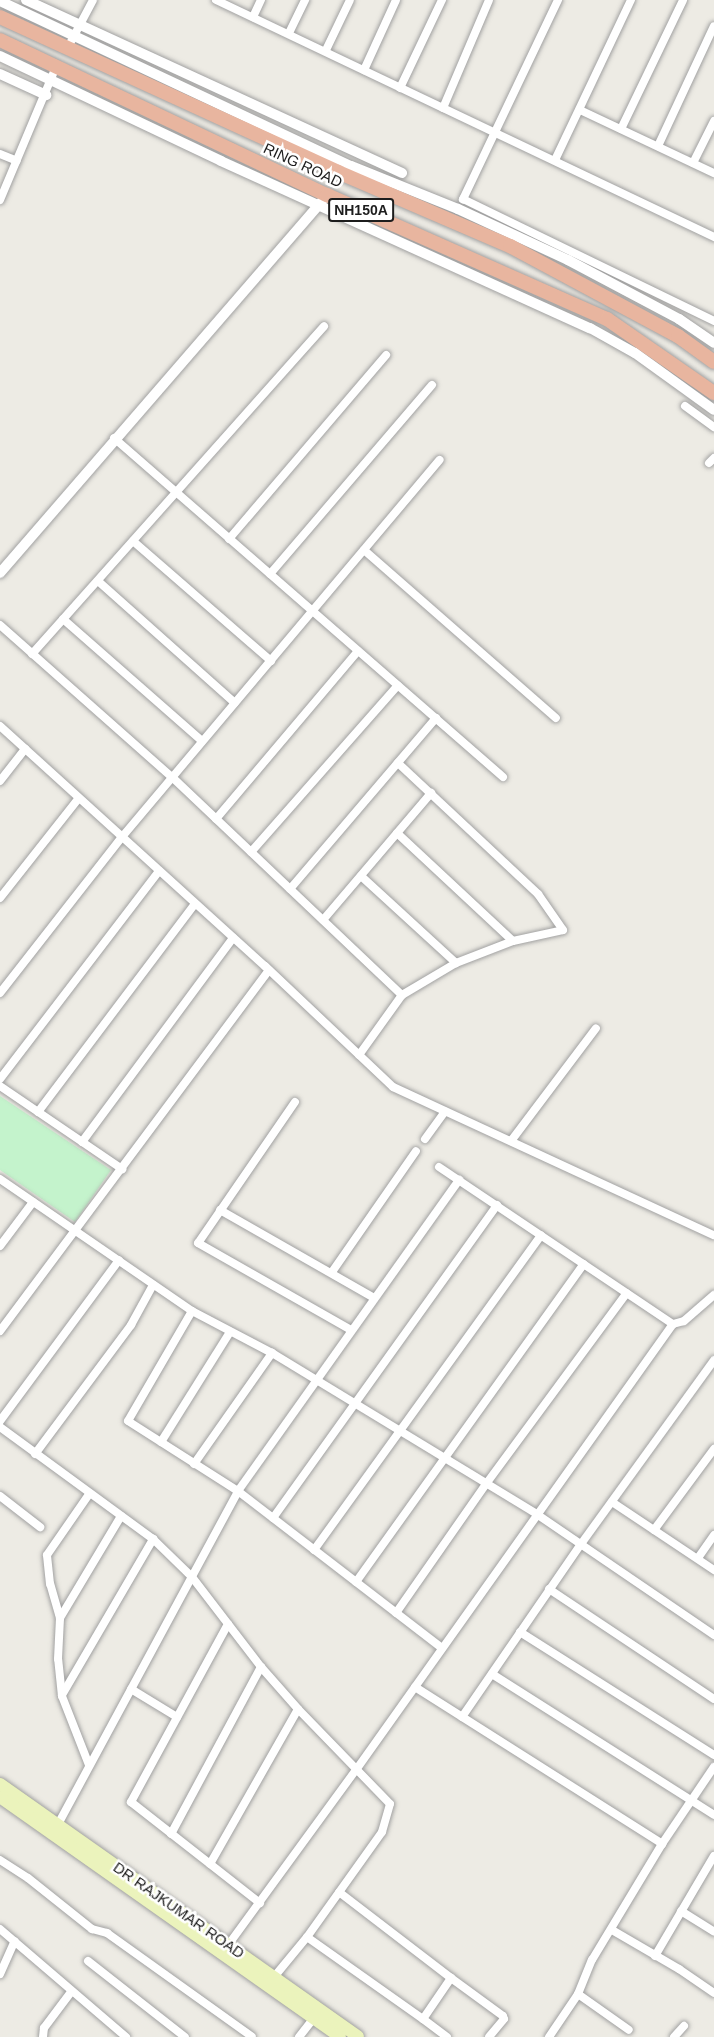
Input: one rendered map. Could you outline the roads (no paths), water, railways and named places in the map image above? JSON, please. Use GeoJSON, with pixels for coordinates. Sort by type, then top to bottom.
{"type":"FeatureCollection","features":[{"type":"Feature","properties":{"kind":"highway","name":"RING ROAD"},"geometry":{"type":"LineString","coordinates":[[0,17],[338,172],[510,246],[678,336],[714,362]]}},
{"type":"Feature","properties":{"kind":"highway","name":"RING ROAD"},"geometry":{"type":"LineString","coordinates":[[0,40],[323,200],[607,319],[714,393]]}},
{"type":"Feature","properties":{"kind":"main road","name":"DR RAJKUMAR ROAD"},"geometry":{"type":"LineString","coordinates":[[0,1784],[55,1829],[317,2014],[358,2037]]}},
{"type":"Feature","properties":{"kind":"main road","name":"DR RAJKUMAR ROAD"},"geometry":{"type":"LineString","coordinates":[[0,1797],[55,1829]]}},
{"type":"Feature","properties":{"kind":"main road","name":"DR RAJKUMAR ROAD"},"geometry":{"type":"LineString","coordinates":[[225,1949],[274,1977],[340,2037]]}},
{"type":"Feature","properties":{"kind":"street"},"geometry":{"type":"LineString","coordinates":[[0,0],[78,30],[402,173]]}},
{"type":"Feature","properties":{"kind":"street"},"geometry":{"type":"LineString","coordinates":[[26,0],[78,30],[351,166],[458,209],[568,260],[679,319],[714,344]]}},
{"type":"Feature","properties":{"kind":"street"},"geometry":{"type":"LineString","coordinates":[[67,49],[93,0]]}},
{"type":"Feature","properties":{"kind":"street"},"geometry":{"type":"LineString","coordinates":[[216,0],[326,50],[400,88],[497,132],[714,237]]}},
{"type":"Feature","properties":{"kind":"street"},"geometry":{"type":"LineString","coordinates":[[253,17],[261,0]]}},
{"type":"Feature","properties":{"kind":"street"},"geometry":{"type":"LineString","coordinates":[[289,33],[304,0]]}},
{"type":"Feature","properties":{"kind":"street"},"geometry":{"type":"LineString","coordinates":[[326,50],[350,0]]}},
{"type":"Feature","properties":{"kind":"street"},"geometry":{"type":"LineString","coordinates":[[364,70],[396,0]]}},
{"type":"Feature","properties":{"kind":"street"},"geometry":{"type":"LineString","coordinates":[[400,88],[442,0]]}},
{"type":"Feature","properties":{"kind":"street"},"geometry":{"type":"LineString","coordinates":[[443,108],[489,0]]}},
{"type":"Feature","properties":{"kind":"street"},"geometry":{"type":"LineString","coordinates":[[558,0],[497,132],[463,199],[714,321]]}},
{"type":"Feature","properties":{"kind":"street"},"geometry":{"type":"LineString","coordinates":[[555,160],[631,0]]}},
{"type":"Feature","properties":{"kind":"street"},"geometry":{"type":"LineString","coordinates":[[621,129],[683,0]]}},
{"type":"Feature","properties":{"kind":"street"},"geometry":{"type":"LineString","coordinates":[[658,146],[714,26]]}},
{"type":"Feature","properties":{"kind":"street"},"geometry":{"type":"LineString","coordinates":[[0,56],[51,81],[323,200],[590,328],[635,353],[714,410]]}},
{"type":"Feature","properties":{"kind":"street"},"geometry":{"type":"LineString","coordinates":[[0,200],[56,67]]}},
{"type":"Feature","properties":{"kind":"street"},"geometry":{"type":"LineString","coordinates":[[0,74],[46,95]]}},
{"type":"Feature","properties":{"kind":"street"},"geometry":{"type":"LineString","coordinates":[[580,110],[714,172]]}},
{"type":"Feature","properties":{"kind":"street"},"geometry":{"type":"LineString","coordinates":[[693,163],[714,121]]}},
{"type":"Feature","properties":{"kind":"street"},"geometry":{"type":"LineString","coordinates":[[0,154],[17,161]]}},
{"type":"Feature","properties":{"kind":"street"},"geometry":{"type":"LineString","coordinates":[[0,573],[114,438],[323,200]]}},
{"type":"Feature","properties":{"kind":"street"},"geometry":{"type":"LineString","coordinates":[[32,654],[324,326]]}},
{"type":"Feature","properties":{"kind":"street"},"geometry":{"type":"LineString","coordinates":[[229,538],[386,355]]}},
{"type":"Feature","properties":{"kind":"street"},"geometry":{"type":"LineString","coordinates":[[270,574],[432,385]]}},
{"type":"Feature","properties":{"kind":"street"},"geometry":{"type":"LineString","coordinates":[[685,406],[714,427]]}},
{"type":"Feature","properties":{"kind":"street"},"geometry":{"type":"LineString","coordinates":[[114,438],[503,777]]}},
{"type":"Feature","properties":{"kind":"street"},"geometry":{"type":"LineString","coordinates":[[0,993],[122,837],[439,460]]}},
{"type":"Feature","properties":{"kind":"street"},"geometry":{"type":"LineString","coordinates":[[133,541],[270,661]]}},
{"type":"Feature","properties":{"kind":"street"},"geometry":{"type":"LineString","coordinates":[[364,550],[556,718]]}},
{"type":"Feature","properties":{"kind":"street"},"geometry":{"type":"LineString","coordinates":[[98,581],[235,703]]}},
{"type":"Feature","properties":{"kind":"street"},"geometry":{"type":"LineString","coordinates":[[63,619],[202,741]]}},
{"type":"Feature","properties":{"kind":"street"},"geometry":{"type":"LineString","coordinates":[[0,625],[172,777],[402,995]]}},
{"type":"Feature","properties":{"kind":"street"},"geometry":{"type":"LineString","coordinates":[[216,819],[358,651]]}},
{"type":"Feature","properties":{"kind":"street"},"geometry":{"type":"LineString","coordinates":[[251,852],[398,685]]}},
{"type":"Feature","properties":{"kind":"street"},"geometry":{"type":"LineString","coordinates":[[290,889],[436,718]]}},
{"type":"Feature","properties":{"kind":"street"},"geometry":{"type":"LineString","coordinates":[[0,726],[269,970],[393,1087],[714,1235]]}},
{"type":"Feature","properties":{"kind":"street"},"geometry":{"type":"LineString","coordinates":[[0,781],[25,748]]}},
{"type":"Feature","properties":{"kind":"street"},"geometry":{"type":"LineString","coordinates":[[359,1055],[402,995],[456,963],[513,941],[563,930],[538,894],[398,763]]}},
{"type":"Feature","properties":{"kind":"street"},"geometry":{"type":"LineString","coordinates":[[323,920],[431,794]]}},
{"type":"Feature","properties":{"kind":"street"},"geometry":{"type":"LineString","coordinates":[[0,898],[79,798]]}},
{"type":"Feature","properties":{"kind":"street"},"geometry":{"type":"LineString","coordinates":[[397,833],[513,941]]}},
{"type":"Feature","properties":{"kind":"street"},"geometry":{"type":"LineString","coordinates":[[0,1079],[159,871]]}},
{"type":"Feature","properties":{"kind":"street"},"geometry":{"type":"LineString","coordinates":[[361,876],[456,963]]}},
{"type":"Feature","properties":{"kind":"street"},"geometry":{"type":"LineString","coordinates":[[38,1112],[195,904]]}},
{"type":"Feature","properties":{"kind":"street"},"geometry":{"type":"LineString","coordinates":[[82,1142],[233,938]]}},
{"type":"Feature","properties":{"kind":"street"},"geometry":{"type":"LineString","coordinates":[[0,1331],[269,970]]}},
{"type":"Feature","properties":{"kind":"street"},"geometry":{"type":"LineString","coordinates":[[511,1141],[596,1028]]}},
{"type":"Feature","properties":{"kind":"street"},"geometry":{"type":"LineString","coordinates":[[0,1086],[122,1169]]}},
{"type":"Feature","properties":{"kind":"street"},"geometry":{"type":"LineString","coordinates":[[295,1102],[198,1243],[351,1330]]}},
{"type":"Feature","properties":{"kind":"street"},"geometry":{"type":"LineString","coordinates":[[425,1139],[445,1111]]}},
{"type":"Feature","properties":{"kind":"street"},"geometry":{"type":"LineString","coordinates":[[332,1272],[416,1151]]}},
{"type":"Feature","properties":{"kind":"street"},"geometry":{"type":"LineString","coordinates":[[439,1167],[673,1324]]}},
{"type":"Feature","properties":{"kind":"street"},"geometry":{"type":"LineString","coordinates":[[0,1179],[192,1311],[272,1353],[538,1515],[714,1635]]}},
{"type":"Feature","properties":{"kind":"street"},"geometry":{"type":"LineString","coordinates":[[55,1829],[238,1491],[315,1379],[459,1180]]}},
{"type":"Feature","properties":{"kind":"street"},"geometry":{"type":"LineString","coordinates":[[0,1246],[33,1202]]}},
{"type":"Feature","properties":{"kind":"street"},"geometry":{"type":"LineString","coordinates":[[273,1518],[497,1205]]}},
{"type":"Feature","properties":{"kind":"street"},"geometry":{"type":"LineString","coordinates":[[220,1210],[374,1298]]}},
{"type":"Feature","properties":{"kind":"street"},"geometry":{"type":"LineString","coordinates":[[314,1550],[541,1234]]}},
{"type":"Feature","properties":{"kind":"street"},"geometry":{"type":"LineString","coordinates":[[0,1421],[119,1260]]}},
{"type":"Feature","properties":{"kind":"street"},"geometry":{"type":"LineString","coordinates":[[356,1582],[584,1264]]}},
{"type":"Feature","properties":{"kind":"street"},"geometry":{"type":"LineString","coordinates":[[35,1454],[131,1325],[153,1285]]}},
{"type":"Feature","properties":{"kind":"street"},"geometry":{"type":"LineString","coordinates":[[396,1613],[486,1484],[627,1293]]}},
{"type":"Feature","properties":{"kind":"street"},"geometry":{"type":"LineString","coordinates":[[225,1949],[260,1904],[673,1324],[684,1321],[714,1295]]}},
{"type":"Feature","properties":{"kind":"street"},"geometry":{"type":"LineString","coordinates":[[192,1311],[128,1421],[238,1491],[442,1648]]}},
{"type":"Feature","properties":{"kind":"street"},"geometry":{"type":"LineString","coordinates":[[161,1442],[230,1332]]}},
{"type":"Feature","properties":{"kind":"street"},"geometry":{"type":"LineString","coordinates":[[194,1464],[272,1353]]}},
{"type":"Feature","properties":{"kind":"street"},"geometry":{"type":"LineString","coordinates":[[462,1717],[549,1589],[714,1360]]}},
{"type":"Feature","properties":{"kind":"street"},"geometry":{"type":"LineString","coordinates":[[0,1427],[153,1539],[192,1577],[261,1667],[298,1709],[390,1804],[382,1832],[274,1977]]}},
{"type":"Feature","properties":{"kind":"street"},"geometry":{"type":"LineString","coordinates":[[654,1530],[714,1449]]}},
{"type":"Feature","properties":{"kind":"street"},"geometry":{"type":"LineString","coordinates":[[89,1765],[62,1696],[58,1659],[60,1618],[50,1584],[47,1554],[90,1493]]}},
{"type":"Feature","properties":{"kind":"street"},"geometry":{"type":"LineString","coordinates":[[0,1496],[40,1527]]}},
{"type":"Feature","properties":{"kind":"street"},"geometry":{"type":"LineString","coordinates":[[612,1502],[714,1570]]}},
{"type":"Feature","properties":{"kind":"street"},"geometry":{"type":"LineString","coordinates":[[60,1618],[121,1516]]}},
{"type":"Feature","properties":{"kind":"street"},"geometry":{"type":"LineString","coordinates":[[698,1558],[714,1536]]}},
{"type":"Feature","properties":{"kind":"street"},"geometry":{"type":"LineString","coordinates":[[62,1696],[153,1539]]}},
{"type":"Feature","properties":{"kind":"street"},"geometry":{"type":"LineString","coordinates":[[549,1589],[714,1699]]}},
{"type":"Feature","properties":{"kind":"street"},"geometry":{"type":"LineString","coordinates":[[228,1624],[131,1802],[260,1904]]}},
{"type":"Feature","properties":{"kind":"street"},"geometry":{"type":"LineString","coordinates":[[520,1632],[714,1755]]}},
{"type":"Feature","properties":{"kind":"street"},"geometry":{"type":"LineString","coordinates":[[171,1834],[261,1667]]}},
{"type":"Feature","properties":{"kind":"street"},"geometry":{"type":"LineString","coordinates":[[492,1674],[714,1815]]}},
{"type":"Feature","properties":{"kind":"street"},"geometry":{"type":"LineString","coordinates":[[415,1687],[662,1844]]}},
{"type":"Feature","properties":{"kind":"street"},"geometry":{"type":"LineString","coordinates":[[131,1689],[177,1717]]}},
{"type":"Feature","properties":{"kind":"street"},"geometry":{"type":"LineString","coordinates":[[210,1864],[298,1709]]}},
{"type":"Feature","properties":{"kind":"street"},"geometry":{"type":"LineString","coordinates":[[549,2037],[578,1994],[592,1960],[662,1844],[714,1767]]}},
{"type":"Feature","properties":{"kind":"street"},"geometry":{"type":"LineString","coordinates":[[655,1956],[714,1856]]}},
{"type":"Feature","properties":{"kind":"street"},"geometry":{"type":"LineString","coordinates":[[0,1860],[92,1929],[107,1933],[252,2037]]}},
{"type":"Feature","properties":{"kind":"street"},"geometry":{"type":"LineString","coordinates":[[705,1869],[714,1874]]}},
{"type":"Feature","properties":{"kind":"street"},"geometry":{"type":"LineString","coordinates":[[339,1892],[503,2016],[504,2019],[489,2037]]}},
{"type":"Feature","properties":{"kind":"street"},"geometry":{"type":"LineString","coordinates":[[681,1911],[714,1932]]}},
{"type":"Feature","properties":{"kind":"street"},"geometry":{"type":"LineString","coordinates":[[0,1929],[126,2037]]}},
{"type":"Feature","properties":{"kind":"street"},"geometry":{"type":"LineString","coordinates":[[612,1930],[679,1969],[714,1993]]}},
{"type":"Feature","properties":{"kind":"street"},"geometry":{"type":"LineString","coordinates":[[306,1937],[447,2037]]}},
{"type":"Feature","properties":{"kind":"street"},"geometry":{"type":"LineString","coordinates":[[0,1974],[15,1941]]}},
{"type":"Feature","properties":{"kind":"street"},"geometry":{"type":"LineString","coordinates":[[88,1961],[185,2037]]}},
{"type":"Feature","properties":{"kind":"street"},"geometry":{"type":"LineString","coordinates":[[423,2019],[451,1978]]}},
{"type":"Feature","properties":{"kind":"street"},"geometry":{"type":"LineString","coordinates":[[43,2037],[44,2028],[71,1992]]}},
{"type":"Feature","properties":{"kind":"street"},"geometry":{"type":"LineString","coordinates":[[578,1994],[629,2030]]}},
{"type":"Feature","properties":{"kind":"street"},"geometry":{"type":"LineString","coordinates":[[299,2037],[317,2014]]}},
{"type":"Feature","properties":{"kind":"street"},"geometry":{"type":"LineString","coordinates":[[674,2037],[684,2026]]}}]}
